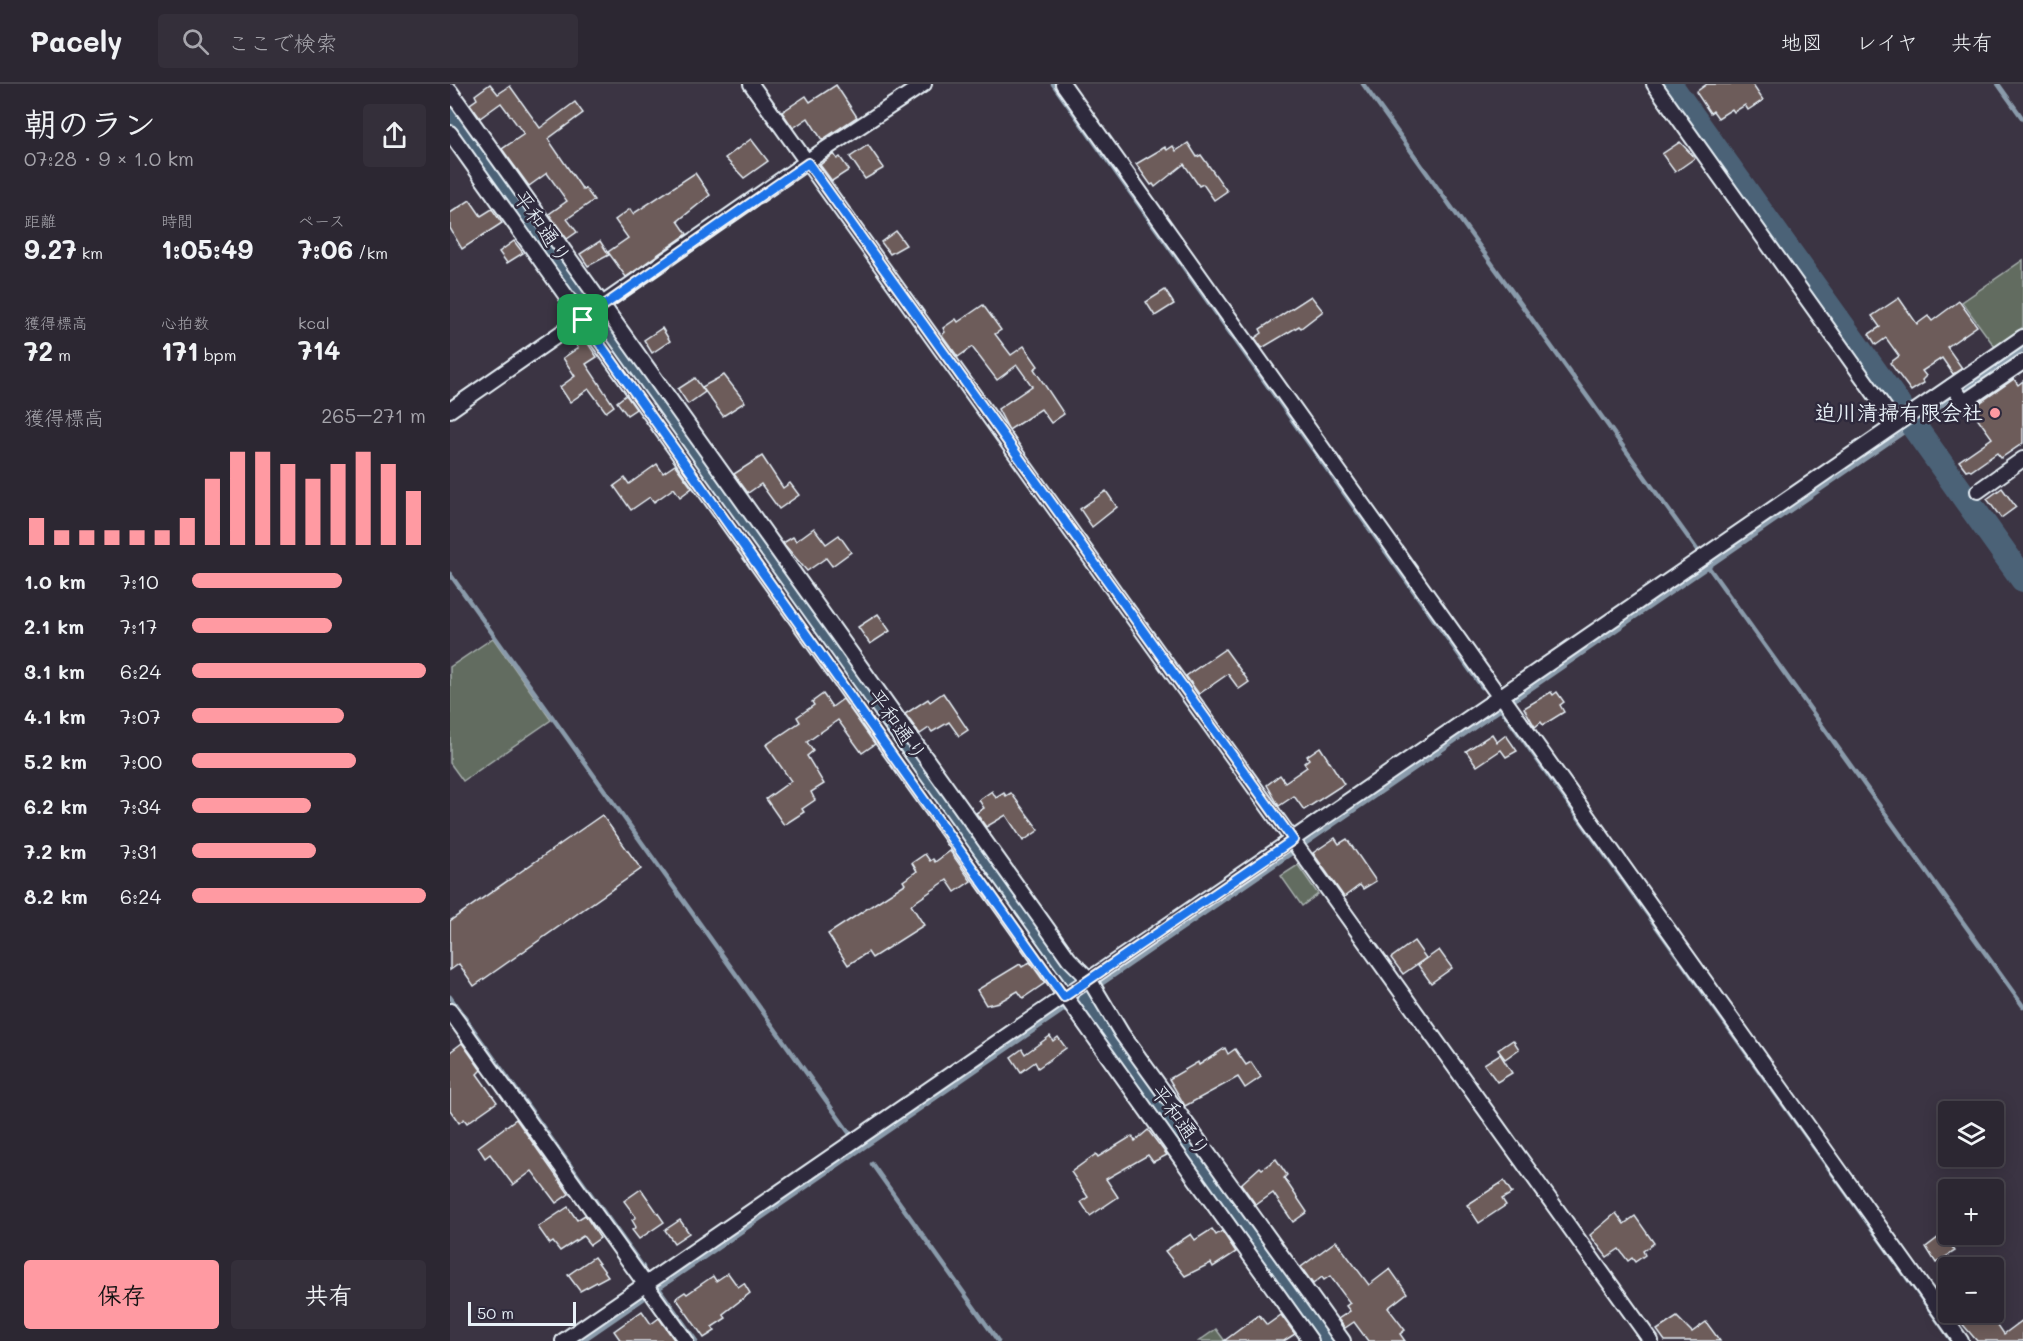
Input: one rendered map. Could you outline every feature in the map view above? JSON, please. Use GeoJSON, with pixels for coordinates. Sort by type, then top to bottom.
{"type":"FeatureCollection","features":[{"type":"Feature","properties":{"kind":"street"},"geometry":{"type":"LineString","coordinates":[[751,84],[804,166],[1297,845],[1651,1341]]}},
{"type":"Feature","properties":{"kind":"street"},"geometry":{"type":"LineString","coordinates":[[450,410],[924,84]]}},
{"type":"Feature","properties":{"kind":"street"},"geometry":{"type":"LineString","coordinates":[[1063,84],[1961,1341]]}},
{"type":"Feature","properties":{"kind":"street"},"geometry":{"type":"LineString","coordinates":[[1654,84],[1898,422]]}},
{"type":"Feature","properties":{"kind":"street"},"geometry":{"type":"LineString","coordinates":[[450,91],[563,253],[1001,860],[1069,959],[1091,984],[1139,1058],[1343,1341]]}},
{"type":"Feature","properties":{"kind":"street","name":"平和通り"},"geometry":{"type":"LineString","coordinates":[[450,133],[1311,1341]]}},
{"type":"Feature","properties":{"kind":"street"},"geometry":{"type":"LineString","coordinates":[[1956,392],[1964,402],[2017,359],[2023,337]]}},
{"type":"Feature","properties":{"kind":"street"},"geometry":{"type":"LineString","coordinates":[[563,1341],[650,1290],[1067,1000],[1297,845],[1898,422],[1913,412],[2017,359]]}},
{"type":"Feature","properties":{"kind":"street"},"geometry":{"type":"LineString","coordinates":[[1978,491],[2023,459]]}},
{"type":"Feature","properties":{"kind":"street"},"geometry":{"type":"LineString","coordinates":[[450,1011],[686,1341]]}},
{"type":"Feature","properties":{"kind":"green space"},"geometry":{"type":"Polygon","coordinates":[[[2023,260],[2023,327],[1995,347],[1962,302],[2023,260]]]}},
{"type":"Feature","properties":{"kind":"green space"},"geometry":{"type":"Polygon","coordinates":[[[493,638],[551,720],[463,781],[450,763],[450,667],[493,638]]]}},
{"type":"Feature","properties":{"kind":"green space"},"geometry":{"type":"Polygon","coordinates":[[[1298,865],[1318,894],[1302,906],[1281,876],[1298,865]]]}},
{"type":"Feature","properties":{"kind":"green space"},"geometry":{"type":"Polygon","coordinates":[[[1216,1329],[1225,1341],[1199,1341],[1216,1329]]]}},
{"type":"Feature","properties":{"kind":"building"},"geometry":{"type":"Polygon","coordinates":[[[490,84],[498,94],[510,86],[540,128],[575,102],[583,113],[548,139],[583,190],[585,188],[594,200],[567,219],[577,232],[567,239],[549,214],[567,201],[547,173],[529,186],[502,149],[524,134],[501,103],[480,118],[470,104],[477,99],[475,95],[490,84]]]}},
{"type":"Feature","properties":{"kind":"building"},"geometry":{"type":"Polygon","coordinates":[[[1707,84],[1752,84],[1763,100],[1748,110],[1745,105],[1734,112],[1732,109],[1718,118],[1713,111],[1710,113],[1696,92],[1707,84]]]}},
{"type":"Feature","properties":{"kind":"building"},"geometry":{"type":"Polygon","coordinates":[[[836,85],[857,117],[822,140],[808,118],[793,128],[782,112],[806,96],[810,102],[836,85]]]}},
{"type":"Feature","properties":{"kind":"building"},"geometry":{"type":"Polygon","coordinates":[[[751,139],[768,161],[744,178],[725,158],[751,139]]]}},
{"type":"Feature","properties":{"kind":"building"},"geometry":{"type":"Polygon","coordinates":[[[1680,142],[1695,158],[1675,172],[1662,154],[1680,142]]]}},
{"type":"Feature","properties":{"kind":"building"},"geometry":{"type":"Polygon","coordinates":[[[1188,143],[1197,157],[1201,155],[1227,191],[1214,200],[1203,184],[1199,186],[1184,164],[1155,187],[1151,185],[1136,164],[1165,147],[1167,150],[1173,146],[1176,151],[1188,143]]]}},
{"type":"Feature","properties":{"kind":"building"},"geometry":{"type":"Polygon","coordinates":[[[868,145],[884,168],[865,179],[850,157],[868,145]]]}},
{"type":"Feature","properties":{"kind":"building"},"geometry":{"type":"Polygon","coordinates":[[[834,154],[837,159],[840,157],[849,170],[832,181],[820,165],[834,154]]]}},
{"type":"Feature","properties":{"kind":"building"},"geometry":{"type":"Polygon","coordinates":[[[695,173],[710,195],[678,221],[687,234],[626,277],[608,252],[628,238],[615,220],[630,209],[633,214],[695,173]]]}},
{"type":"Feature","properties":{"kind":"building"},"geometry":{"type":"Polygon","coordinates":[[[470,200],[481,216],[492,209],[502,223],[462,249],[450,228],[450,213],[470,200]]]}},
{"type":"Feature","properties":{"kind":"building"},"geometry":{"type":"Polygon","coordinates":[[[896,231],[906,245],[890,254],[881,242],[896,231]]]}},
{"type":"Feature","properties":{"kind":"building"},"geometry":{"type":"Polygon","coordinates":[[[514,241],[523,253],[507,263],[499,252],[514,241]]]}},
{"type":"Feature","properties":{"kind":"building"},"geometry":{"type":"Polygon","coordinates":[[[600,241],[609,255],[588,266],[580,254],[600,241]]]}},
{"type":"Feature","properties":{"kind":"building"},"geometry":{"type":"Polygon","coordinates":[[[1165,290],[1174,304],[1155,316],[1146,302],[1165,290]]]}},
{"type":"Feature","properties":{"kind":"building"},"geometry":{"type":"Polygon","coordinates":[[[1311,296],[1323,311],[1301,328],[1299,326],[1262,348],[1255,338],[1262,333],[1260,329],[1311,296]]]}},
{"type":"Feature","properties":{"kind":"building"},"geometry":{"type":"Polygon","coordinates":[[[1899,298],[1917,324],[1928,316],[1932,321],[1959,301],[1977,326],[1947,347],[1962,368],[1953,374],[1942,358],[1922,371],[1926,376],[1922,380],[1924,383],[1911,391],[1890,363],[1899,356],[1886,338],[1876,345],[1869,334],[1880,327],[1872,316],[1899,298]]]}},
{"type":"Feature","properties":{"kind":"building"},"geometry":{"type":"Polygon","coordinates":[[[983,305],[1001,330],[995,334],[1011,355],[1024,346],[1038,366],[1034,369],[1064,414],[1051,423],[1041,409],[1009,430],[998,409],[1032,386],[1017,365],[997,380],[972,347],[958,357],[942,335],[945,332],[943,328],[956,319],[958,322],[983,305]]]}},
{"type":"Feature","properties":{"kind":"building"},"geometry":{"type":"Polygon","coordinates":[[[662,328],[670,341],[652,353],[644,340],[662,328]]]}},
{"type":"Feature","properties":{"kind":"building"},"geometry":{"type":"Polygon","coordinates":[[[581,333],[597,357],[586,364],[614,406],[606,412],[589,389],[570,402],[560,387],[575,376],[563,358],[578,348],[572,339],[581,333]]]}},
{"type":"Feature","properties":{"kind":"building"},"geometry":{"type":"Polygon","coordinates":[[[724,375],[745,402],[723,416],[702,387],[724,375]]]}},
{"type":"Feature","properties":{"kind":"building"},"geometry":{"type":"Polygon","coordinates":[[[695,378],[705,392],[688,404],[678,389],[695,378]]]}},
{"type":"Feature","properties":{"kind":"building"},"geometry":{"type":"Polygon","coordinates":[[[2014,379],[2018,385],[2023,381],[2023,443],[2001,458],[1997,453],[1971,471],[1966,470],[1959,461],[1992,438],[1971,409],[2014,379]]]}},
{"type":"Feature","properties":{"kind":"building"},"geometry":{"type":"Polygon","coordinates":[[[626,395],[636,409],[627,415],[617,402],[626,395]]]}},
{"type":"Feature","properties":{"kind":"building"},"geometry":{"type":"Polygon","coordinates":[[[762,456],[783,488],[790,483],[799,495],[779,509],[761,484],[748,493],[734,474],[762,456]]]}},
{"type":"Feature","properties":{"kind":"building"},"geometry":{"type":"Polygon","coordinates":[[[657,464],[663,473],[675,465],[692,488],[680,497],[674,488],[654,502],[650,497],[631,510],[614,486],[625,478],[629,484],[657,464]]]}},
{"type":"Feature","properties":{"kind":"building"},"geometry":{"type":"Polygon","coordinates":[[[2002,488],[2016,507],[2001,518],[1987,499],[2002,488]]]}},
{"type":"Feature","properties":{"kind":"building"},"geometry":{"type":"Polygon","coordinates":[[[1106,491],[1117,507],[1092,527],[1080,509],[1106,491]]]}},
{"type":"Feature","properties":{"kind":"building"},"geometry":{"type":"Polygon","coordinates":[[[814,528],[826,544],[839,535],[851,552],[832,566],[826,558],[807,571],[783,543],[793,537],[796,541],[814,528]]]}},
{"type":"Feature","properties":{"kind":"building"},"geometry":{"type":"Polygon","coordinates":[[[878,614],[890,631],[870,644],[858,627],[878,614]]]}},
{"type":"Feature","properties":{"kind":"building"},"geometry":{"type":"Polygon","coordinates":[[[1225,649],[1249,682],[1239,689],[1228,674],[1199,694],[1186,676],[1225,649]]]}},
{"type":"Feature","properties":{"kind":"building"},"geometry":{"type":"Polygon","coordinates":[[[1551,692],[1553,695],[1557,692],[1564,702],[1560,705],[1564,712],[1543,725],[1541,722],[1535,727],[1524,708],[1551,692]]]}},
{"type":"Feature","properties":{"kind":"building"},"geometry":{"type":"Polygon","coordinates":[[[943,693],[968,730],[959,736],[949,722],[932,732],[929,728],[920,734],[905,714],[928,699],[930,702],[943,693]]]}},
{"type":"Feature","properties":{"kind":"building"},"geometry":{"type":"Polygon","coordinates":[[[823,694],[832,707],[843,699],[875,744],[862,753],[838,720],[807,742],[813,751],[807,756],[824,784],[811,792],[815,800],[802,809],[804,812],[784,825],[766,799],[791,781],[766,745],[800,722],[797,717],[814,705],[812,702],[823,694]]]}},
{"type":"Feature","properties":{"kind":"building"},"geometry":{"type":"Polygon","coordinates":[[[1492,734],[1497,742],[1506,735],[1517,751],[1506,757],[1501,750],[1477,766],[1466,751],[1492,734]]]}},
{"type":"Feature","properties":{"kind":"building"},"geometry":{"type":"Polygon","coordinates":[[[1320,747],[1344,784],[1304,810],[1294,796],[1279,806],[1267,785],[1280,775],[1285,782],[1307,767],[1304,763],[1309,759],[1307,756],[1320,747]]]}},
{"type":"Feature","properties":{"kind":"building"},"geometry":{"type":"Polygon","coordinates":[[[992,791],[996,798],[1004,793],[1006,796],[1011,793],[1039,830],[1023,841],[1006,815],[986,827],[976,813],[984,808],[979,800],[992,791]]]}},
{"type":"Feature","properties":{"kind":"building"},"geometry":{"type":"Polygon","coordinates":[[[602,815],[641,869],[474,986],[459,964],[450,970],[450,921],[602,815]]]}},
{"type":"Feature","properties":{"kind":"building"},"geometry":{"type":"Polygon","coordinates":[[[1335,838],[1339,844],[1347,839],[1376,881],[1363,889],[1360,885],[1344,897],[1313,853],[1335,838]]]}},
{"type":"Feature","properties":{"kind":"building"},"geometry":{"type":"Polygon","coordinates":[[[950,851],[971,881],[955,892],[947,880],[911,905],[924,925],[872,958],[868,952],[848,965],[828,934],[905,884],[903,881],[917,871],[912,863],[925,854],[930,861],[933,859],[935,862],[950,851]]]}},
{"type":"Feature","properties":{"kind":"building"},"geometry":{"type":"Polygon","coordinates":[[[1414,941],[1426,958],[1403,974],[1391,958],[1414,941]]]}},
{"type":"Feature","properties":{"kind":"building"},"geometry":{"type":"Polygon","coordinates":[[[1439,950],[1452,968],[1431,983],[1418,965],[1439,950]]]}},
{"type":"Feature","properties":{"kind":"building"},"geometry":{"type":"Polygon","coordinates":[[[1030,962],[1045,983],[1023,998],[1018,991],[999,1002],[986,1005],[977,990],[1020,964],[1022,967],[1030,962]]]}},
{"type":"Feature","properties":{"kind":"building"},"geometry":{"type":"Polygon","coordinates":[[[1050,1036],[1053,1041],[1058,1037],[1066,1048],[1038,1068],[1035,1062],[1021,1072],[1011,1057],[1022,1049],[1025,1054],[1050,1036]]]}},
{"type":"Feature","properties":{"kind":"building"},"geometry":{"type":"Polygon","coordinates":[[[1513,1040],[1519,1049],[1505,1059],[1498,1050],[1513,1040]]]}},
{"type":"Feature","properties":{"kind":"building"},"geometry":{"type":"Polygon","coordinates":[[[462,1043],[481,1070],[477,1074],[497,1102],[467,1123],[464,1119],[459,1123],[450,1110],[450,1052],[462,1043]]]}},
{"type":"Feature","properties":{"kind":"building"},"geometry":{"type":"Polygon","coordinates":[[[1225,1048],[1228,1054],[1235,1049],[1246,1065],[1251,1062],[1261,1077],[1245,1088],[1238,1077],[1185,1106],[1169,1079],[1198,1062],[1199,1065],[1225,1048]]]}},
{"type":"Feature","properties":{"kind":"building"},"geometry":{"type":"Polygon","coordinates":[[[1500,1054],[1512,1073],[1497,1082],[1484,1064],[1500,1054]]]}},
{"type":"Feature","properties":{"kind":"building"},"geometry":{"type":"Polygon","coordinates":[[[516,1119],[569,1194],[556,1203],[532,1171],[513,1185],[490,1154],[485,1158],[478,1147],[516,1119]]]}},
{"type":"Feature","properties":{"kind":"building"},"geometry":{"type":"Polygon","coordinates":[[[1148,1130],[1167,1155],[1153,1162],[1148,1155],[1106,1179],[1118,1197],[1090,1216],[1081,1202],[1088,1197],[1071,1172],[1096,1154],[1098,1157],[1132,1136],[1135,1141],[1148,1130]]]}},
{"type":"Feature","properties":{"kind":"building"},"geometry":{"type":"Polygon","coordinates":[[[1276,1159],[1287,1175],[1284,1178],[1307,1212],[1293,1222],[1273,1193],[1256,1205],[1241,1184],[1260,1167],[1262,1169],[1276,1159]]]}},
{"type":"Feature","properties":{"kind":"building"},"geometry":{"type":"Polygon","coordinates":[[[1504,1181],[1512,1193],[1502,1199],[1506,1205],[1479,1223],[1467,1205],[1504,1181]]]}},
{"type":"Feature","properties":{"kind":"building"},"geometry":{"type":"Polygon","coordinates":[[[641,1189],[664,1222],[639,1239],[632,1230],[636,1227],[632,1220],[636,1217],[624,1201],[641,1189]]]}},
{"type":"Feature","properties":{"kind":"building"},"geometry":{"type":"Polygon","coordinates":[[[568,1207],[577,1220],[585,1215],[600,1238],[590,1245],[583,1236],[560,1251],[553,1242],[550,1244],[538,1227],[568,1207]]]}},
{"type":"Feature","properties":{"kind":"building"},"geometry":{"type":"Polygon","coordinates":[[[1616,1213],[1624,1224],[1635,1216],[1654,1243],[1643,1251],[1645,1255],[1635,1262],[1632,1258],[1628,1261],[1619,1249],[1607,1257],[1590,1235],[1616,1213]]]}},
{"type":"Feature","properties":{"kind":"building"},"geometry":{"type":"Polygon","coordinates":[[[680,1220],[689,1233],[674,1243],[665,1230],[680,1220]]]}},
{"type":"Feature","properties":{"kind":"building"},"geometry":{"type":"Polygon","coordinates":[[[1212,1229],[1216,1235],[1222,1231],[1236,1252],[1213,1267],[1211,1263],[1185,1276],[1165,1251],[1191,1234],[1195,1240],[1212,1229]]]}},
{"type":"Feature","properties":{"kind":"building"},"geometry":{"type":"Polygon","coordinates":[[[1938,1238],[1938,1245],[1951,1245],[1955,1251],[1946,1257],[1938,1257],[1936,1263],[1926,1247],[1938,1238]]]}},
{"type":"Feature","properties":{"kind":"building"},"geometry":{"type":"Polygon","coordinates":[[[1336,1241],[1369,1285],[1390,1269],[1407,1293],[1388,1308],[1405,1330],[1400,1334],[1405,1341],[1368,1341],[1354,1322],[1345,1328],[1338,1319],[1350,1311],[1346,1306],[1350,1303],[1330,1276],[1324,1280],[1322,1277],[1313,1284],[1301,1267],[1336,1241]]]}},
{"type":"Feature","properties":{"kind":"building"},"geometry":{"type":"Polygon","coordinates":[[[594,1257],[608,1276],[580,1291],[568,1275],[594,1257]]]}},
{"type":"Feature","properties":{"kind":"building"},"geometry":{"type":"Polygon","coordinates":[[[728,1273],[738,1287],[744,1283],[750,1293],[723,1314],[726,1318],[712,1327],[715,1331],[704,1338],[676,1298],[685,1292],[687,1294],[713,1276],[716,1281],[728,1273]]]}},
{"type":"Feature","properties":{"kind":"building"},"geometry":{"type":"Polygon","coordinates":[[[642,1311],[651,1324],[659,1318],[675,1341],[621,1341],[614,1331],[642,1311]]]}},
{"type":"Feature","properties":{"kind":"building"},"geometry":{"type":"Polygon","coordinates":[[[1259,1315],[1267,1325],[1281,1315],[1295,1334],[1284,1341],[1224,1341],[1259,1315]]]}},
{"type":"Feature","properties":{"kind":"building"},"geometry":{"type":"Polygon","coordinates":[[[1677,1317],[1692,1332],[1706,1322],[1720,1341],[1665,1341],[1657,1330],[1677,1317]]]}},
{"type":"Feature","properties":{"kind":"building"},"geometry":{"type":"Polygon","coordinates":[[[2023,1320],[2023,1341],[1977,1341],[1961,1323],[1996,1323],[2004,1334],[2023,1320]]]}},
{"type":"Feature","properties":{"kind":"waterway"},"geometry":{"type":"LineString","coordinates":[[1053,84],[1482,687]]}},
{"type":"Feature","properties":{"kind":"waterway"},"geometry":{"type":"LineString","coordinates":[[1363,84],[1698,551]]}},
{"type":"Feature","properties":{"kind":"waterway"},"geometry":{"type":"LineString","coordinates":[[1669,84],[2023,579]]}},
{"type":"Feature","properties":{"kind":"waterway"},"geometry":{"type":"LineString","coordinates":[[1998,84],[2023,119]]}},
{"type":"Feature","properties":{"kind":"waterway"},"geometry":{"type":"LineString","coordinates":[[450,112],[1329,1341]]}},
{"type":"Feature","properties":{"kind":"waterway"},"geometry":{"type":"LineString","coordinates":[[582,1341],[2023,350]]}},
{"type":"Feature","properties":{"kind":"waterway"},"geometry":{"type":"LineString","coordinates":[[1707,565],[2023,1006]]}},
{"type":"Feature","properties":{"kind":"waterway"},"geometry":{"type":"LineString","coordinates":[[450,574],[850,1134]]}},
{"type":"Feature","properties":{"kind":"waterway"},"geometry":{"type":"LineString","coordinates":[[1501,709],[1952,1341]]}},
{"type":"Feature","properties":{"kind":"waterway"},"geometry":{"type":"LineString","coordinates":[[450,997],[643,1267]]}},
{"type":"Feature","properties":{"kind":"waterway"},"geometry":{"type":"LineString","coordinates":[[872,1164],[998,1341]]}},
{"type":"Feature","properties":{"kind":"waterway"},"geometry":{"type":"LineString","coordinates":[[658,1287],[696,1341]]}},
{"type":"Feature","properties":{"kind":"place","name":"迫川清掃有限会社"},"geometry":{"type":"Point","coordinates":[1995,413]}},
{"type":"Feature","properties":{"kind":"route"},"geometry":{"type":"LineString","coordinates":[[808,163],[1293,840],[1064,997],[918,789],[639,402],[583,320],[808,163]]}}]}
